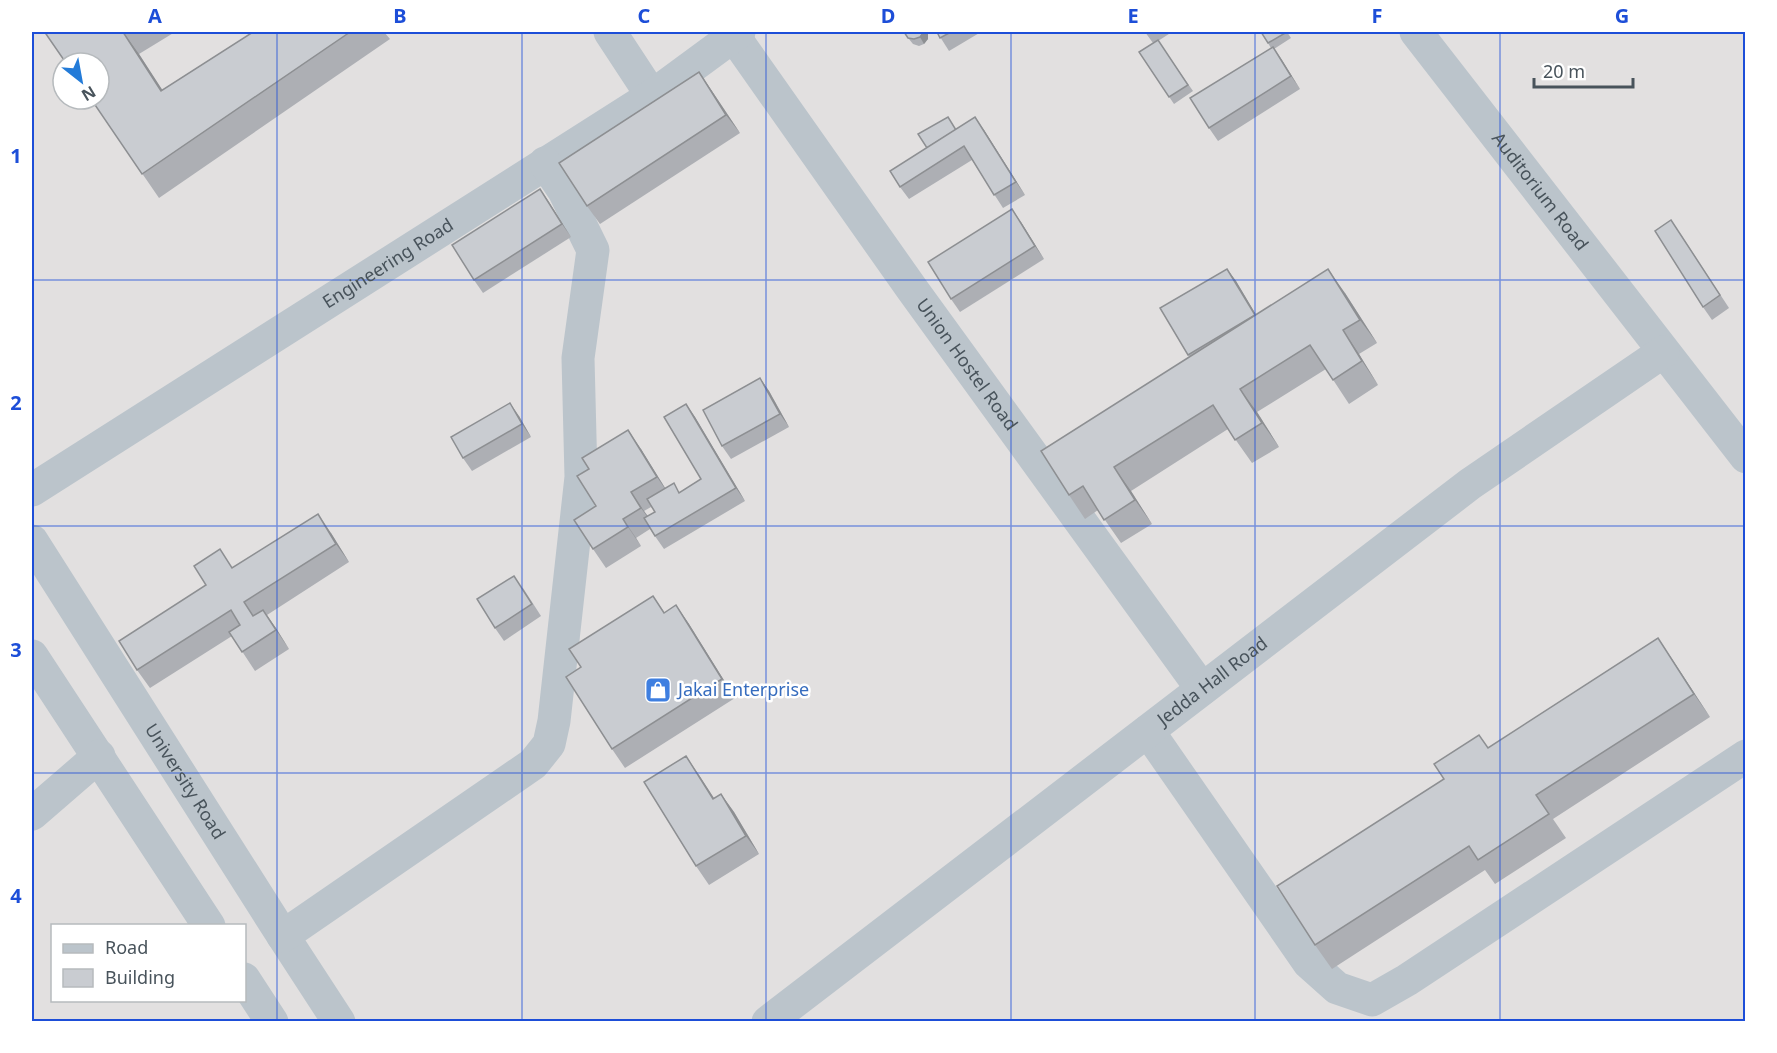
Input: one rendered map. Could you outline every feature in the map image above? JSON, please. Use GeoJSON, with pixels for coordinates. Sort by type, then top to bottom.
{"type":"FeatureCollection","features":[{"type":"Feature","properties":{"kind":"street"},"geometry":{"type":"LineString","coordinates":[[610,32],[652,96]]}},
{"type":"Feature","properties":{"kind":"street","name":"Auditorium Road"},"geometry":{"type":"LineString","coordinates":[[1416,32],[1746,457]]}},
{"type":"Feature","properties":{"kind":"street","name":"Engineering Road"},"geometry":{"type":"LineString","coordinates":[[32,490],[652,96],[736,33]]}},
{"type":"Feature","properties":{"kind":"street","name":"Union Hostel Road"},"geometry":{"type":"LineString","coordinates":[[736,33],[919,298],[1202,689]]}},
{"type":"Feature","properties":{"kind":"street"},"geometry":{"type":"LineString","coordinates":[[283,936],[533,764],[549,744],[554,721],[581,477],[578,358],[593,250],[564,191],[545,163]]}},
{"type":"Feature","properties":{"kind":"street","name":"Jedda Hall Road"},"geometry":{"type":"LineString","coordinates":[[768,1022],[1470,484],[1663,352]]}},
{"type":"Feature","properties":{"kind":"street","name":"University Road"},"geometry":{"type":"LineString","coordinates":[[32,541],[339,1022]]}},
{"type":"Feature","properties":{"kind":"street"},"geometry":{"type":"LineString","coordinates":[[32,656],[208,924]]}},
{"type":"Feature","properties":{"kind":"street"},"geometry":{"type":"LineString","coordinates":[[1148,731],[1309,963],[1338,988],[1372,1000],[1407,980],[1746,756]]}},
{"type":"Feature","properties":{"kind":"street"},"geometry":{"type":"LineString","coordinates":[[32,814],[99,756]]}},
{"type":"Feature","properties":{"kind":"street"},"geometry":{"type":"LineString","coordinates":[[246,982],[272,1022]]}},
{"type":"Feature","properties":{"kind":"shaded area"},"geometry":{"type":"Polygon","coordinates":[[[32,32],[1745,32],[1745,1021],[32,1021],[32,32]]]}},
{"type":"Feature","properties":{"kind":"building"},"geometry":{"type":"Polygon","coordinates":[[[50,32],[123,32],[161,91],[253,32],[350,32],[142,174],[99,111],[111,111],[111,51],[58,51],[46,34],[50,32]]]}},
{"type":"Feature","properties":{"kind":"building"},"geometry":{"type":"Polygon","coordinates":[[[904,32],[923,33],[914,39],[908,38],[904,32]]]}},
{"type":"Feature","properties":{"kind":"building"},"geometry":{"type":"Polygon","coordinates":[[[937,32],[951,32],[940,38],[937,32]]]}},
{"type":"Feature","properties":{"kind":"building"},"geometry":{"type":"Polygon","coordinates":[[[1261,32],[1287,32],[1268,43],[1261,32]]]}},
{"type":"Feature","properties":{"kind":"building"},"geometry":{"type":"Polygon","coordinates":[[[1158,40],[1188,85],[1169,97],[1139,52],[1158,40]]]}},
{"type":"Feature","properties":{"kind":"building"},"geometry":{"type":"Polygon","coordinates":[[[1273,47],[1291,76],[1209,128],[1190,98],[1273,47]]]}},
{"type":"Feature","properties":{"kind":"building"},"geometry":{"type":"Polygon","coordinates":[[[699,72],[726,115],[587,206],[559,163],[699,72]]]}},
{"type":"Feature","properties":{"kind":"building"},"geometry":{"type":"Polygon","coordinates":[[[948,117],[956,130],[927,148],[918,134],[948,117]]]}},
{"type":"Feature","properties":{"kind":"building"},"geometry":{"type":"Polygon","coordinates":[[[975,117],[1016,182],[994,195],[964,146],[900,187],[890,171],[975,117]]]}},
{"type":"Feature","properties":{"kind":"building"},"geometry":{"type":"Polygon","coordinates":[[[540,189],[562,224],[474,280],[452,245],[540,189]]]}},
{"type":"Feature","properties":{"kind":"building"},"geometry":{"type":"Polygon","coordinates":[[[1012,209],[1035,246],[951,299],[928,262],[1012,209]]]}},
{"type":"Feature","properties":{"kind":"building"},"geometry":{"type":"Polygon","coordinates":[[[1671,220],[1720,295],[1703,307],[1655,231],[1671,220]]]}},
{"type":"Feature","properties":{"kind":"building"},"geometry":{"type":"Polygon","coordinates":[[[1227,269],[1255,315],[1188,355],[1160,308],[1227,269]]]}},
{"type":"Feature","properties":{"kind":"building"},"geometry":{"type":"Polygon","coordinates":[[[1328,269],[1360,320],[1343,330],[1362,361],[1333,380],[1310,345],[1240,389],[1262,423],[1235,440],[1213,405],[1114,467],[1135,500],[1104,520],[1083,486],[1069,495],[1041,451],[1328,269]]]}},
{"type":"Feature","properties":{"kind":"building"},"geometry":{"type":"Polygon","coordinates":[[[760,378],[780,414],[722,446],[703,410],[760,378]]]}},
{"type":"Feature","properties":{"kind":"building"},"geometry":{"type":"Polygon","coordinates":[[[510,403],[522,424],[463,458],[451,437],[510,403]]]}},
{"type":"Feature","properties":{"kind":"building"},"geometry":{"type":"Polygon","coordinates":[[[686,404],[736,488],[655,536],[644,518],[655,512],[647,499],[674,483],[679,493],[701,479],[664,417],[686,404]]]}},
{"type":"Feature","properties":{"kind":"building"},"geometry":{"type":"Polygon","coordinates":[[[628,430],[657,477],[631,492],[641,508],[623,519],[628,527],[593,549],[574,520],[596,506],[577,476],[589,469],[582,458],[628,430]]]}},
{"type":"Feature","properties":{"kind":"building"},"geometry":{"type":"Polygon","coordinates":[[[318,514],[336,544],[244,602],[253,616],[263,610],[276,630],[242,652],[229,632],[240,625],[231,610],[137,670],[119,641],[206,585],[194,566],[220,549],[232,568],[318,514]]]}},
{"type":"Feature","properties":{"kind":"building"},"geometry":{"type":"Polygon","coordinates":[[[514,576],[532,604],[495,628],[477,599],[514,576]]]}},
{"type":"Feature","properties":{"kind":"building","name":"Jakai Enterprise"},"geometry":{"type":"Polygon","coordinates":[[[653,596],[664,613],[676,605],[722,679],[612,749],[566,677],[581,667],[569,649],[653,596]]]}},
{"type":"Feature","properties":{"kind":"building"},"geometry":{"type":"Polygon","coordinates":[[[1658,638],[1694,694],[1536,795],[1549,814],[1478,860],[1469,846],[1315,945],[1277,886],[1444,779],[1434,764],[1479,735],[1488,748],[1658,638]]]}},
{"type":"Feature","properties":{"kind":"building"},"geometry":{"type":"Polygon","coordinates":[[[686,756],[713,799],[721,794],[746,836],[696,866],[644,782],[686,756]]]}},
{"type":"Feature","properties":{"kind":"place","name":"Jakai Enterprise"},"geometry":{"type":"Point","coordinates":[658,690]}}]}
